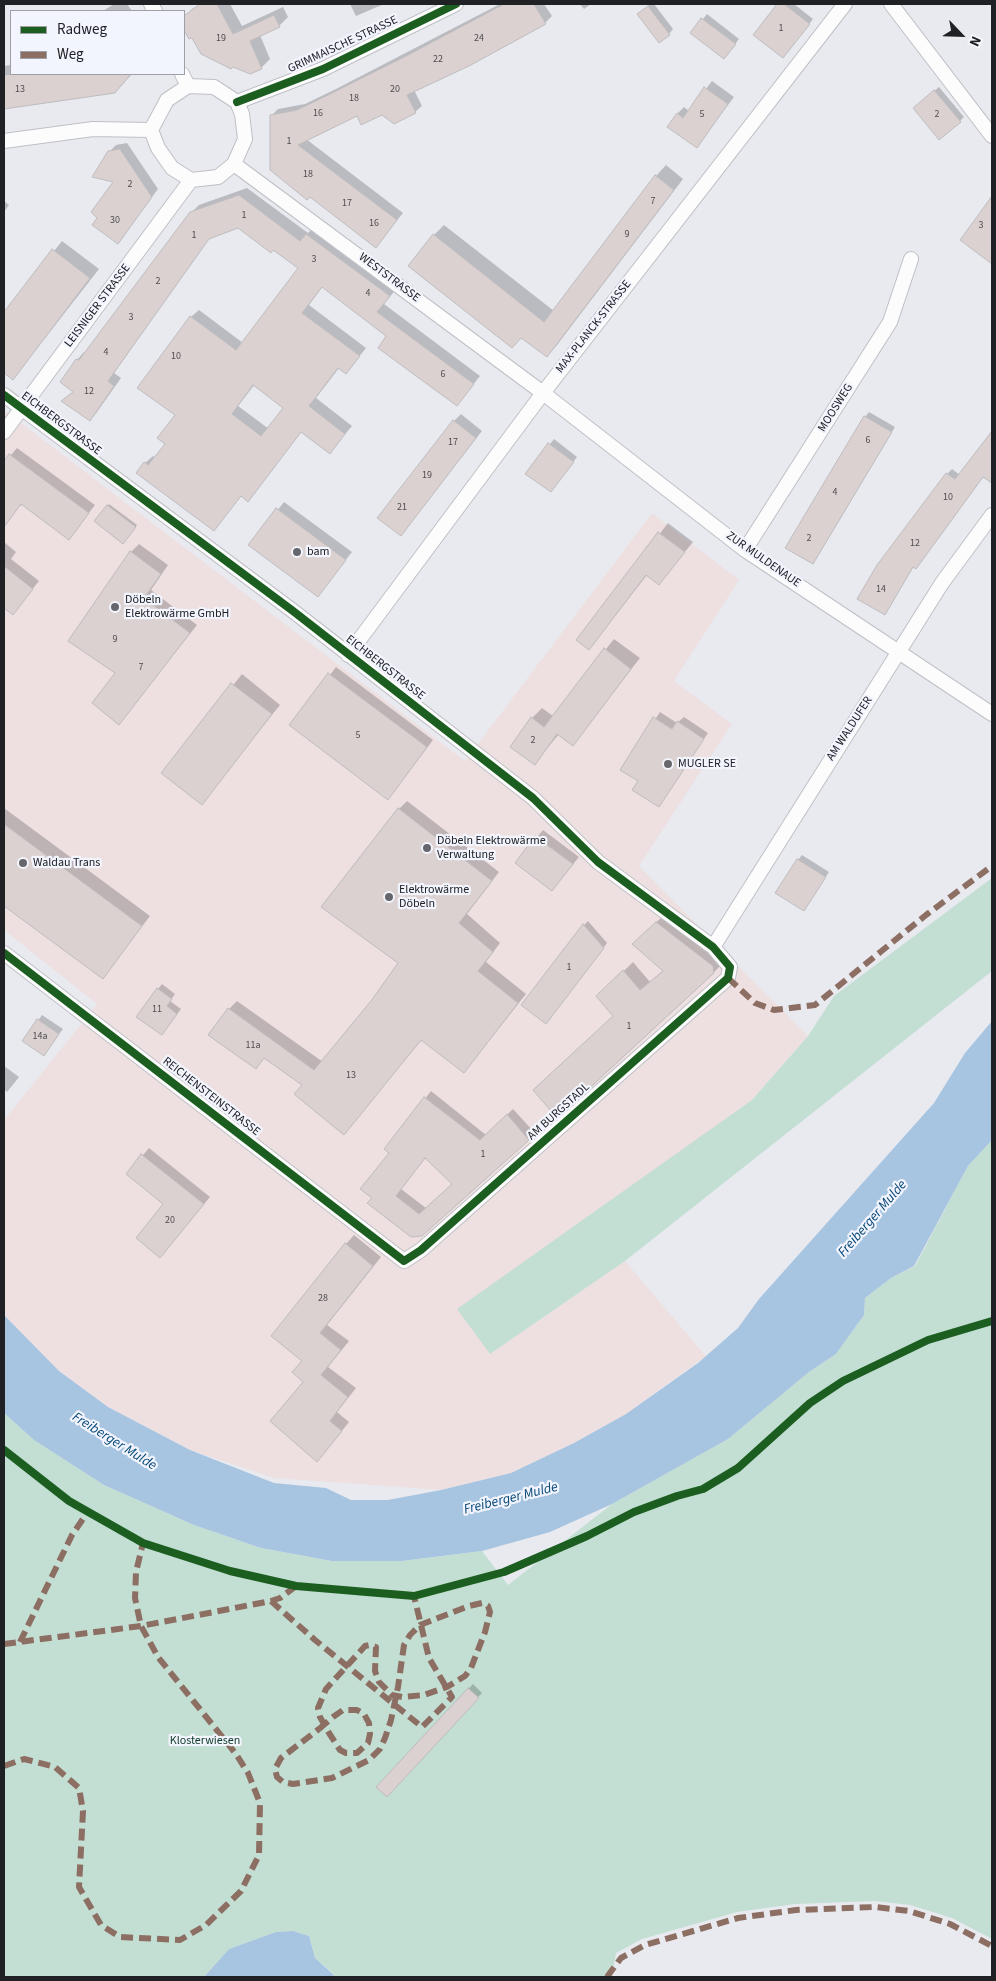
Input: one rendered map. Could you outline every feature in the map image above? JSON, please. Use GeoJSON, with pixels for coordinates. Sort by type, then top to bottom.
{"type":"FeatureCollection","features":[{"type":"Feature","properties":{"kind":"street","name":"GRIMMAISCHE STRASSE"},"geometry":{"type":"LineString","coordinates":[[237,102],[323,69],[456,4]]}},
{"type":"Feature","properties":{"kind":"street","name":"MAX-PLANCK-STRASSE"},"geometry":{"type":"LineString","coordinates":[[348,655],[543,393],[845,4]]}},
{"type":"Feature","properties":{"kind":"street"},"geometry":{"type":"LineString","coordinates":[[891,4],[992,136]]}},
{"type":"Feature","properties":{"kind":"street"},"geometry":{"type":"LineString","coordinates":[[185,80],[214,87],[237,102],[242,114],[245,139],[234,164],[218,177],[191,180],[172,168],[158,148],[151,130],[167,100],[185,80]]}},
{"type":"Feature","properties":{"kind":"street"},"geometry":{"type":"LineString","coordinates":[[4,141],[93,129],[151,130]]}},
{"type":"Feature","properties":{"kind":"street","name":"WESTSTRASSE"},"geometry":{"type":"LineString","coordinates":[[234,164],[543,393]]}},
{"type":"Feature","properties":{"kind":"street","name":"LEISNIGER STRASSE"},"geometry":{"type":"LineString","coordinates":[[4,432],[191,180]]}},
{"type":"Feature","properties":{"kind":"street","name":"MOOSWEG"},"geometry":{"type":"LineString","coordinates":[[745,550],[890,322],[911,259]]}},
{"type":"Feature","properties":{"kind":"street","name":"ZUR MULDENAUE"},"geometry":{"type":"LineString","coordinates":[[543,393],[745,550],[992,714]]}},
{"type":"Feature","properties":{"kind":"street","name":"EICHBERGSTRASSE"},"geometry":{"type":"LineString","coordinates":[[4,395],[348,655],[545,807],[598,862],[713,947],[730,966],[728,978]]}},
{"type":"Feature","properties":{"kind":"street","name":"AM WALDUFER"},"geometry":{"type":"LineString","coordinates":[[713,947],[942,583],[992,515]]}},
{"type":"Feature","properties":{"kind":"street","name":"REICHENSTEINSTRASSE"},"geometry":{"type":"LineString","coordinates":[[4,953],[404,1261]]}},
{"type":"Feature","properties":{"kind":"street","name":"AM BURGSTADL"},"geometry":{"type":"LineString","coordinates":[[404,1261],[421,1250],[728,978]]}},
{"type":"Feature","properties":{"kind":"shaded area"},"geometry":{"type":"Polygon","coordinates":[[[4,410],[465,761],[652,513],[739,580],[674,681],[732,724],[639,866],[808,1036],[752,1100],[685,1149],[490,1354],[625,1261],[706,1356],[626,1414],[574,1443],[511,1473],[441,1490],[274,1478],[190,1450],[108,1407],[59,1371],[4,1315],[4,1120],[97,1004],[4,930],[4,410]]]}},
{"type":"Feature","properties":{"kind":"green space"},"geometry":{"type":"Polygon","coordinates":[[[992,878],[992,971],[625,1261],[490,1354],[457,1309],[752,1100],[808,1036],[834,996],[992,878]]]}},
{"type":"Feature","properties":{"kind":"green space","name":"Klosterwiesen"},"geometry":{"type":"Polygon","coordinates":[[[992,1140],[992,1939],[952,1918],[910,1905],[875,1901],[795,1904],[737,1912],[642,1939],[616,1953],[612,1977],[332,1977],[334,1974],[315,1958],[309,1936],[293,1931],[276,1932],[229,1949],[204,1977],[4,1977],[4,1413],[34,1440],[104,1485],[194,1525],[261,1548],[332,1561],[402,1561],[482,1551],[508,1585],[612,1504],[728,1439],[809,1372],[836,1354],[864,1315],[865,1298],[891,1278],[915,1266],[968,1166],[992,1140]]]}},
{"type":"Feature","properties":{"kind":"water","name":"Freiberger Mulde"},"geometry":{"type":"Polygon","coordinates":[[[992,1021],[992,1140],[968,1166],[914,1266],[891,1278],[865,1298],[864,1315],[836,1354],[809,1372],[728,1439],[612,1504],[550,1532],[482,1551],[402,1561],[332,1561],[261,1548],[194,1525],[104,1485],[34,1440],[4,1413],[4,1315],[59,1371],[108,1407],[190,1450],[274,1483],[326,1488],[351,1500],[388,1500],[441,1490],[511,1473],[574,1443],[626,1414],[698,1363],[738,1328],[759,1299],[934,1103],[965,1053],[992,1021]]]}},
{"type":"Feature","properties":{"kind":"water"},"geometry":{"type":"Polygon","coordinates":[[[293,1931],[309,1936],[315,1958],[334,1975],[332,1977],[204,1977],[229,1949],[276,1932],[293,1931]]]}},
{"type":"Feature","properties":{"kind":"building"},"geometry":{"type":"Polygon","coordinates":[[[200,4],[217,4],[233,34],[274,15],[280,27],[250,41],[262,69],[250,74],[233,67],[231,69],[201,54],[192,38],[189,39],[185,32],[185,15],[200,4]]]}},
{"type":"Feature","properties":{"kind":"building"},"geometry":{"type":"Polygon","coordinates":[[[504,4],[534,4],[546,24],[469,66],[407,95],[416,113],[394,124],[382,115],[361,125],[357,116],[298,145],[397,220],[376,248],[310,197],[307,200],[270,170],[270,115],[297,110],[408,55],[504,4]]]}},
{"type":"Feature","properties":{"kind":"building"},"geometry":{"type":"Polygon","coordinates":[[[777,4],[784,4],[810,24],[783,58],[753,35],[777,4]]]}},
{"type":"Feature","properties":{"kind":"building"},"geometry":{"type":"Polygon","coordinates":[[[648,6],[670,35],[659,43],[637,14],[648,6]]]}},
{"type":"Feature","properties":{"kind":"building"},"geometry":{"type":"Polygon","coordinates":[[[701,18],[736,44],[724,59],[690,33],[701,18]]]}},
{"type":"Feature","properties":{"kind":"building"},"geometry":{"type":"Polygon","coordinates":[[[4,75],[130,75],[115,93],[4,109],[4,75]]]}},
{"type":"Feature","properties":{"kind":"building"},"geometry":{"type":"Polygon","coordinates":[[[704,87],[728,104],[697,148],[667,127],[677,113],[683,118],[704,87]]]}},
{"type":"Feature","properties":{"kind":"building"},"geometry":{"type":"Polygon","coordinates":[[[934,90],[961,122],[939,140],[913,108],[934,90]]]}},
{"type":"Feature","properties":{"kind":"building"},"geometry":{"type":"Polygon","coordinates":[[[120,149],[152,197],[118,244],[92,225],[97,218],[91,212],[113,182],[92,177],[108,151],[120,149]]]}},
{"type":"Feature","properties":{"kind":"building"},"geometry":{"type":"Polygon","coordinates":[[[655,175],[674,190],[547,357],[521,338],[512,348],[408,266],[433,234],[544,322],[655,175]]]}},
{"type":"Feature","properties":{"kind":"building"},"geometry":{"type":"Polygon","coordinates":[[[239,195],[300,241],[306,234],[390,296],[377,312],[474,384],[457,406],[378,348],[386,336],[322,287],[302,313],[360,356],[346,374],[338,368],[309,406],[345,434],[330,454],[301,432],[248,502],[241,496],[214,531],[136,473],[144,462],[148,465],[165,444],[157,438],[175,415],[137,388],[190,316],[236,350],[298,268],[273,250],[271,253],[238,228],[209,239],[108,381],[114,386],[90,421],[61,401],[73,392],[60,382],[76,359],[79,360],[190,212],[239,195]],[[253,385],[232,414],[261,436],[283,408],[253,385]]]}},
{"type":"Feature","properties":{"kind":"building"},"geometry":{"type":"Polygon","coordinates":[[[992,196],[992,264],[960,240],[992,196]]]}},
{"type":"Feature","properties":{"kind":"building"},"geometry":{"type":"Polygon","coordinates":[[[52,249],[90,278],[13,380],[4,373],[4,312],[52,249]]]}},
{"type":"Feature","properties":{"kind":"building"},"geometry":{"type":"Polygon","coordinates":[[[864,416],[892,432],[813,564],[785,548],[864,416]]]}},
{"type":"Feature","properties":{"kind":"building"},"geometry":{"type":"Polygon","coordinates":[[[453,420],[476,438],[401,536],[377,518],[453,420]]]}},
{"type":"Feature","properties":{"kind":"building"},"geometry":{"type":"Polygon","coordinates":[[[992,431],[992,483],[983,477],[916,569],[913,567],[885,615],[857,599],[877,565],[946,473],[955,479],[992,431]]]}},
{"type":"Feature","properties":{"kind":"building"},"geometry":{"type":"Polygon","coordinates":[[[548,443],[574,462],[551,492],[525,474],[548,443]]]}},
{"type":"Feature","properties":{"kind":"building"},"geometry":{"type":"Polygon","coordinates":[[[9,454],[89,513],[69,540],[21,504],[4,527],[4,461],[9,454]]]}},
{"type":"Feature","properties":{"kind":"building"},"geometry":{"type":"Polygon","coordinates":[[[107,505],[136,527],[123,544],[94,521],[107,505]]]}},
{"type":"Feature","properties":{"kind":"building","name":"bam"},"geometry":{"type":"Polygon","coordinates":[[[276,508],[346,560],[318,597],[248,545],[276,508]]]}},
{"type":"Feature","properties":{"kind":"building"},"geometry":{"type":"Polygon","coordinates":[[[658,532],[685,552],[659,585],[646,575],[589,650],[576,640],[658,532]]]}},
{"type":"Feature","properties":{"kind":"building"},"geometry":{"type":"Polygon","coordinates":[[[130,551],[161,574],[144,598],[190,633],[119,725],[92,703],[115,673],[68,641],[130,551]]]}},
{"type":"Feature","properties":{"kind":"building"},"geometry":{"type":"Polygon","coordinates":[[[4,566],[33,589],[13,615],[4,608],[4,566]]]}},
{"type":"Feature","properties":{"kind":"building"},"geometry":{"type":"Polygon","coordinates":[[[604,648],[631,669],[573,746],[557,734],[535,765],[510,747],[531,717],[544,727],[604,648]]]}},
{"type":"Feature","properties":{"kind":"building"},"geometry":{"type":"Polygon","coordinates":[[[328,673],[427,747],[388,800],[289,725],[328,673]]]}},
{"type":"Feature","properties":{"kind":"building"},"geometry":{"type":"Polygon","coordinates":[[[231,683],[272,714],[202,805],[161,773],[231,683]]]}},
{"type":"Feature","properties":{"kind":"building","name":"MUGLER SE"},"geometry":{"type":"Polygon","coordinates":[[[653,717],[672,729],[677,721],[704,739],[659,807],[632,790],[638,781],[620,770],[653,717]]]}},
{"type":"Feature","properties":{"kind":"building"},"geometry":{"type":"Polygon","coordinates":[[[398,808],[492,881],[459,923],[493,952],[478,971],[518,1003],[464,1073],[421,1040],[344,1135],[294,1094],[302,1085],[264,1058],[256,1069],[208,1035],[228,1008],[314,1070],[371,1001],[398,963],[321,907],[398,808]]]}},
{"type":"Feature","properties":{"kind":"building"},"geometry":{"type":"Polygon","coordinates":[[[4,824],[142,926],[103,979],[4,906],[4,824]]]}},
{"type":"Feature","properties":{"kind":"building"},"geometry":{"type":"Polygon","coordinates":[[[535,836],[573,864],[552,891],[515,863],[535,836]]]}},
{"type":"Feature","properties":{"kind":"building"},"geometry":{"type":"Polygon","coordinates":[[[797,859],[826,877],[804,911],[775,893],[797,859]]]}},
{"type":"Feature","properties":{"kind":"building"},"geometry":{"type":"Polygon","coordinates":[[[656,922],[713,966],[714,973],[557,1118],[533,1090],[613,1016],[596,996],[623,970],[640,990],[663,971],[632,944],[656,922]]]}},
{"type":"Feature","properties":{"kind":"building"},"geometry":{"type":"Polygon","coordinates":[[[583,924],[604,948],[546,1024],[521,1005],[583,924]]]}},
{"type":"Feature","properties":{"kind":"building"},"geometry":{"type":"Polygon","coordinates":[[[157,988],[172,999],[167,1006],[177,1014],[162,1035],[136,1017],[157,988]]]}},
{"type":"Feature","properties":{"kind":"building"},"geometry":{"type":"Polygon","coordinates":[[[37,1019],[59,1034],[44,1056],[22,1041],[37,1019]]]}},
{"type":"Feature","properties":{"kind":"building"},"geometry":{"type":"Polygon","coordinates":[[[424,1097],[480,1140],[507,1114],[529,1140],[422,1236],[411,1237],[367,1203],[372,1198],[360,1189],[389,1153],[384,1149],[424,1097]],[[425,1158],[396,1196],[419,1214],[452,1184],[425,1158]]]}},
{"type":"Feature","properties":{"kind":"building"},"geometry":{"type":"Polygon","coordinates":[[[141,1154],[204,1204],[160,1258],[136,1238],[163,1204],[126,1174],[141,1154]]]}},
{"type":"Feature","properties":{"kind":"building"},"geometry":{"type":"Polygon","coordinates":[[[345,1243],[373,1266],[320,1333],[341,1350],[321,1375],[348,1397],[330,1421],[342,1431],[317,1462],[270,1421],[303,1382],[292,1372],[302,1361],[271,1336],[345,1243]]]}},
{"type":"Feature","properties":{"kind":"building"},"geometry":{"type":"Polygon","coordinates":[[[468,1688],[479,1698],[387,1797],[376,1787],[468,1688]]]}},
{"type":"Feature","properties":{"kind":"marked path"},"geometry":{"type":"LineString","coordinates":[[728,978],[755,1003],[774,1010],[815,1005],[926,915],[992,866]]}},
{"type":"Feature","properties":{"kind":"marked path"},"geometry":{"type":"LineString","coordinates":[[20,1642],[72,1535],[87,1513]]}},
{"type":"Feature","properties":{"kind":"marked path"},"geometry":{"type":"LineString","coordinates":[[4,1766],[24,1759],[55,1767],[79,1788],[83,1811],[79,1887],[101,1925],[120,1937],[180,1940],[206,1925],[241,1891],[259,1855],[260,1803],[248,1773],[236,1754],[158,1657],[141,1626],[135,1598],[136,1572],[143,1543]]}},
{"type":"Feature","properties":{"kind":"marked path"},"geometry":{"type":"LineString","coordinates":[[4,1644],[141,1626],[271,1601],[280,1598],[296,1586]]}},
{"type":"Feature","properties":{"kind":"marked path"},"geometry":{"type":"LineString","coordinates":[[271,1601],[315,1640],[422,1727],[452,1697],[429,1658],[414,1596]]}},
{"type":"Feature","properties":{"kind":"marked path"},"geometry":{"type":"LineString","coordinates":[[319,1729],[281,1758],[275,1769],[277,1777],[283,1782],[293,1784],[332,1778],[369,1760],[380,1749],[391,1720],[398,1687],[404,1645],[410,1635],[420,1625],[469,1606],[482,1603],[488,1606],[490,1612],[485,1632],[471,1668],[465,1676],[447,1687],[424,1695],[402,1697],[392,1695],[379,1682],[375,1671],[376,1647],[365,1646],[326,1689],[318,1708],[320,1717],[329,1733],[340,1750],[346,1753],[357,1753],[368,1743],[370,1734],[369,1723],[364,1714],[357,1710],[343,1710],[333,1717],[319,1729]]}},
{"type":"Feature","properties":{"kind":"marked path"},"geometry":{"type":"LineString","coordinates":[[607,1977],[621,1958],[645,1945],[738,1918],[796,1910],[875,1907],[909,1911],[950,1924],[992,1946]]}},
{"type":"Feature","properties":{"kind":"cycle path"},"geometry":{"type":"LineString","coordinates":[[237,102],[323,69],[456,4]]}},
{"type":"Feature","properties":{"kind":"cycle path"},"geometry":{"type":"LineString","coordinates":[[4,395],[293,611],[533,798],[598,862],[713,947],[730,967],[728,978],[421,1250],[404,1261],[4,953]]}},
{"type":"Feature","properties":{"kind":"cycle path"},"geometry":{"type":"LineString","coordinates":[[4,1450],[69,1501],[143,1543],[230,1571],[296,1586],[414,1596],[504,1572],[587,1536],[634,1512],[677,1496],[703,1489],[738,1468],[810,1403],[843,1381],[928,1340],[992,1321]]}},
{"type":"Feature","properties":{"kind":"place","name":"bam"},"geometry":{"type":"Point","coordinates":[297,552]}},
{"type":"Feature","properties":{"kind":"place","name":"Döbeln Elektrowärme GmbH"},"geometry":{"type":"Point","coordinates":[115,607]}},
{"type":"Feature","properties":{"kind":"place","name":"MUGLER SE"},"geometry":{"type":"Point","coordinates":[668,764]}},
{"type":"Feature","properties":{"kind":"place","name":"Döbeln Elektrowärme Verwaltung"},"geometry":{"type":"Point","coordinates":[427,848]}},
{"type":"Feature","properties":{"kind":"place","name":"Waldau Trans"},"geometry":{"type":"Point","coordinates":[23,863]}},
{"type":"Feature","properties":{"kind":"place","name":"Elektrowärme Döbeln"},"geometry":{"type":"Point","coordinates":[389,897]}}]}
